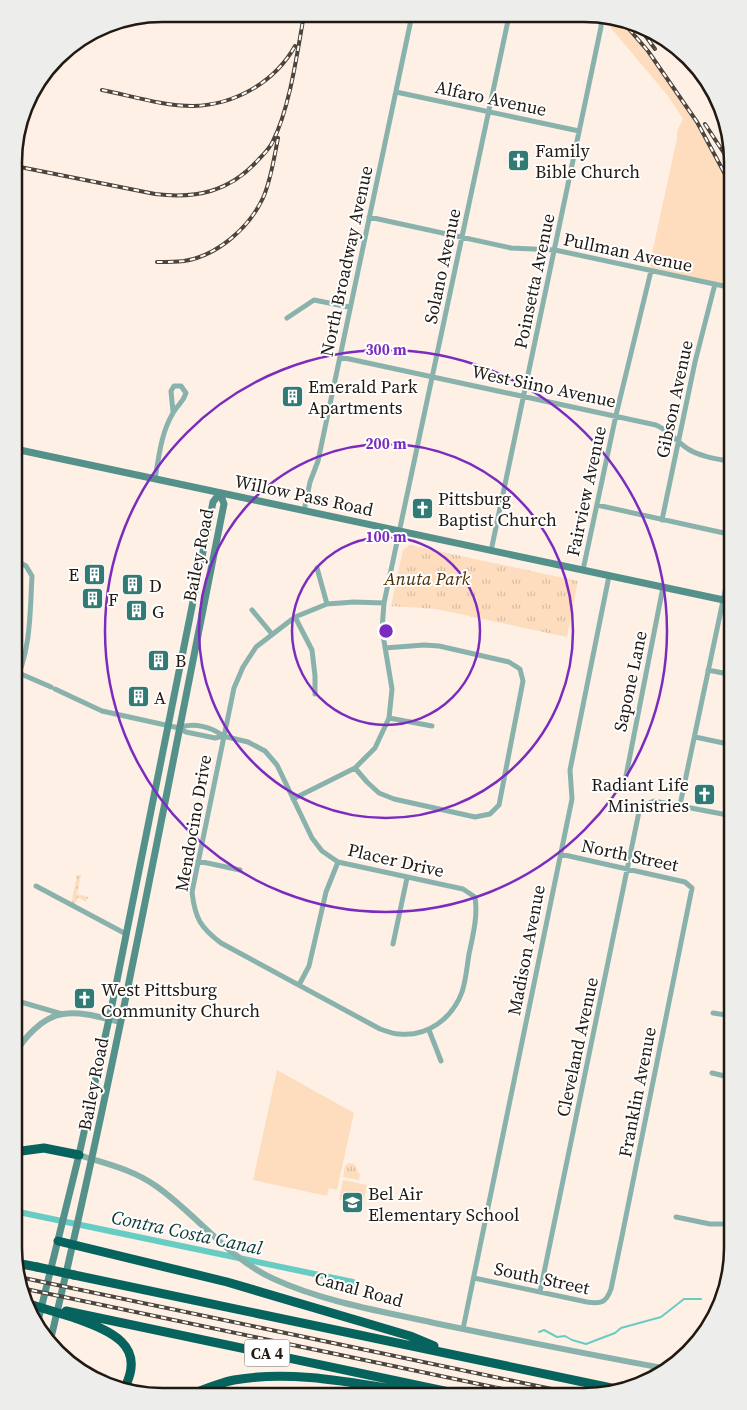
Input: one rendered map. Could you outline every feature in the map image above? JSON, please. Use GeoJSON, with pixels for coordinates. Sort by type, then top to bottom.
{"type":"FeatureCollection","features":[{"type":"Feature","properties":{"kind":"highway"},"geometry":{"type":"LineString","coordinates":[[22,1151],[44,1148],[79,1154]]}},
{"type":"Feature","properties":{"kind":"highway"},"geometry":{"type":"LineString","coordinates":[[58,1241],[253,1290],[410,1336],[455,1355]]}},
{"type":"Feature","properties":{"kind":"highway","name":"CA 4"},"geometry":{"type":"LineString","coordinates":[[24,1265],[603,1386]]}},
{"type":"Feature","properties":{"kind":"highway","name":"CA 4"},"geometry":{"type":"LineString","coordinates":[[35,1305],[430,1388]]}},
{"type":"Feature","properties":{"kind":"highway"},"geometry":{"type":"LineString","coordinates":[[36,1306],[75,1318],[104,1330],[121,1340],[129,1356],[130,1373],[126,1383]]}},
{"type":"Feature","properties":{"kind":"highway"},"geometry":{"type":"LineString","coordinates":[[208,1388],[232,1380],[269,1376],[307,1378],[381,1388]]}},
{"type":"Feature","properties":{"kind":"main road","name":"Willow Pass Road"},"geometry":{"type":"LineString","coordinates":[[22,450],[722,600]]}},
{"type":"Feature","properties":{"kind":"main road","name":"Bailey Road"},"geometry":{"type":"LineString","coordinates":[[40,1314],[79,1154],[109,1019],[213,502],[220,493]]}},
{"type":"Feature","properties":{"kind":"main road","name":"Bailey Road"},"geometry":{"type":"LineString","coordinates":[[52,1333],[93,1159],[224,504],[220,493]]}},
{"type":"Feature","properties":{"kind":"street","name":"North Broadway Avenue"},"geometry":{"type":"LineString","coordinates":[[304,511],[310,482],[318,461],[411,22]]}},
{"type":"Feature","properties":{"kind":"street","name":"Solano Avenue"},"geometry":{"type":"LineString","coordinates":[[293,799],[355,768],[374,748],[389,718],[392,689],[382,629],[384,604],[508,22]]}},
{"type":"Feature","properties":{"kind":"street","name":"Poinsetta Avenue"},"geometry":{"type":"LineString","coordinates":[[491,551],[601,24]]}},
{"type":"Feature","properties":{"kind":"street","name":"Alfaro Avenue"},"geometry":{"type":"LineString","coordinates":[[396,92],[579,131]]}},
{"type":"Feature","properties":{"kind":"street","name":"Pullman Avenue"},"geometry":{"type":"LineString","coordinates":[[369,217],[511,248],[554,250],[724,286]]}},
{"type":"Feature","properties":{"kind":"street","name":"Fairview Avenue"},"geometry":{"type":"LineString","coordinates":[[583,570],[616,415],[650,271]]}},
{"type":"Feature","properties":{"kind":"street","name":"Gibson Avenue"},"geometry":{"type":"LineString","coordinates":[[662,520],[695,362],[715,284]]}},
{"type":"Feature","properties":{"kind":"street"},"geometry":{"type":"LineString","coordinates":[[288,318],[314,300],[349,308]]}},
{"type":"Feature","properties":{"kind":"street","name":"West Siino Avenue"},"geometry":{"type":"LineString","coordinates":[[340,357],[656,425],[669,431],[697,454],[724,460]]}},
{"type":"Feature","properties":{"kind":"street"},"geometry":{"type":"LineString","coordinates":[[156,479],[161,440],[173,412],[184,401],[186,393],[181,386],[174,386],[171,391],[173,412]]}},
{"type":"Feature","properties":{"kind":"street"},"geometry":{"type":"LineString","coordinates":[[597,505],[724,533]]}},
{"type":"Feature","properties":{"kind":"street"},"geometry":{"type":"LineString","coordinates":[[22,564],[26,566],[32,576],[25,656],[22,662]]}},
{"type":"Feature","properties":{"kind":"street"},"geometry":{"type":"LineString","coordinates":[[317,568],[327,604]]}},
{"type":"Feature","properties":{"kind":"street","name":"Madison Avenue"},"geometry":{"type":"LineString","coordinates":[[463,1329],[572,799],[570,770],[609,576]]}},
{"type":"Feature","properties":{"kind":"street","name":"Sapone Lane"},"geometry":{"type":"LineString","coordinates":[[625,781],[663,587]]}},
{"type":"Feature","properties":{"kind":"street"},"geometry":{"type":"LineString","coordinates":[[724,591],[680,805],[724,814]]}},
{"type":"Feature","properties":{"kind":"street","name":"Mendocino Drive"},"geometry":{"type":"LineString","coordinates":[[384,604],[354,602],[327,604],[295,617],[256,647],[243,667],[234,688],[223,736],[192,892],[194,906],[206,931],[222,944],[380,1028],[397,1034],[412,1034],[429,1030],[444,1020],[453,1009],[462,992],[478,911],[475,897]]}},
{"type":"Feature","properties":{"kind":"street"},"geometry":{"type":"LineString","coordinates":[[252,610],[272,634]]}},
{"type":"Feature","properties":{"kind":"street"},"geometry":{"type":"LineString","coordinates":[[295,617],[312,650],[315,694]]}},
{"type":"Feature","properties":{"kind":"street"},"geometry":{"type":"LineString","coordinates":[[355,768],[379,793],[394,800],[476,817],[490,814],[499,805],[523,681],[520,669],[509,662],[439,646],[424,645],[385,648]]}},
{"type":"Feature","properties":{"kind":"street"},"geometry":{"type":"LineString","coordinates":[[708,670],[724,673]]}},
{"type":"Feature","properties":{"kind":"street","name":"Placer Drive"},"geometry":{"type":"LineString","coordinates":[[22,674],[102,711],[179,728],[187,724],[215,730],[223,736],[248,742],[264,751],[277,766],[312,838],[322,851],[338,862],[463,889],[475,897]]}},
{"type":"Feature","properties":{"kind":"street"},"geometry":{"type":"LineString","coordinates":[[389,718],[432,726]]}},
{"type":"Feature","properties":{"kind":"street"},"geometry":{"type":"LineString","coordinates":[[694,737],[724,743]]}},
{"type":"Feature","properties":{"kind":"street","name":"Cleveland Avenue"},"geometry":{"type":"LineString","coordinates":[[540,1292],[640,807],[654,801],[680,805]]}},
{"type":"Feature","properties":{"kind":"street","name":"North Street"},"geometry":{"type":"LineString","coordinates":[[560,854],[685,882],[692,888]]}},
{"type":"Feature","properties":{"kind":"street"},"geometry":{"type":"LineString","coordinates":[[198,862],[240,870]]}},
{"type":"Feature","properties":{"kind":"street"},"geometry":{"type":"LineString","coordinates":[[299,985],[309,966],[326,892],[338,862]]}},
{"type":"Feature","properties":{"kind":"street"},"geometry":{"type":"LineString","coordinates":[[392,944],[407,878]]}},
{"type":"Feature","properties":{"kind":"street"},"geometry":{"type":"LineString","coordinates":[[36,886],[126,934]]}},
{"type":"Feature","properties":{"kind":"street","name":"Franklin Avenue"},"geometry":{"type":"LineString","coordinates":[[605,1300],[608,1297],[613,1280],[692,888]]}},
{"type":"Feature","properties":{"kind":"street"},"geometry":{"type":"LineString","coordinates":[[22,1002],[62,1014],[82,1015],[120,1022]]}},
{"type":"Feature","properties":{"kind":"street"},"geometry":{"type":"LineString","coordinates":[[713,1013],[724,1015]]}},
{"type":"Feature","properties":{"kind":"street"},"geometry":{"type":"LineString","coordinates":[[22,1043],[27,1035],[43,1022],[62,1014]]}},
{"type":"Feature","properties":{"kind":"street"},"geometry":{"type":"LineString","coordinates":[[429,1030],[441,1061]]}},
{"type":"Feature","properties":{"kind":"street"},"geometry":{"type":"LineString","coordinates":[[712,1073],[724,1076]]}},
{"type":"Feature","properties":{"kind":"street","name":"Canal Road"},"geometry":{"type":"LineString","coordinates":[[79,1154],[142,1177],[169,1195],[249,1266],[273,1279],[360,1306],[463,1329],[657,1367]]}},
{"type":"Feature","properties":{"kind":"street"},"geometry":{"type":"LineString","coordinates":[[676,1218],[710,1224],[724,1224]]}},
{"type":"Feature","properties":{"kind":"street","name":"South Street"},"geometry":{"type":"LineString","coordinates":[[474,1278],[587,1302],[595,1303],[605,1300]]}},
{"type":"Feature","properties":{"kind":"green space"},"geometry":{"type":"Polygon","coordinates":[[[608,25],[630,31],[648,51],[697,122],[724,172],[724,286],[651,271],[650,263],[677,131],[683,119],[668,96],[608,25]]]}},
{"type":"Feature","properties":{"kind":"green space","name":"Anuta Park"},"geometry":{"type":"Polygon","coordinates":[[[410,545],[578,581],[567,637],[436,609],[391,606],[403,550],[410,545]]]}},
{"type":"Feature","properties":{"kind":"green space"},"geometry":{"type":"Polygon","coordinates":[[[77,875],[81,875],[77,894],[88,897],[86,902],[78,897],[74,907],[71,905],[77,875]]]}},
{"type":"Feature","properties":{"kind":"green space"},"geometry":{"type":"Polygon","coordinates":[[[277,1070],[354,1113],[337,1190],[329,1188],[327,1196],[253,1180],[277,1070]]]}},
{"type":"Feature","properties":{"kind":"green space"},"geometry":{"type":"Polygon","coordinates":[[[349,1163],[354,1164],[360,1175],[359,1180],[343,1177],[345,1166],[349,1163]]]}},
{"type":"Feature","properties":{"kind":"green space"},"geometry":{"type":"Polygon","coordinates":[[[343,1180],[367,1185],[363,1205],[339,1200],[343,1180]]]}},
{"type":"Feature","properties":{"kind":"waterway","name":"Contra Costa Canal"},"geometry":{"type":"LineString","coordinates":[[22,1213],[353,1282]]}},
{"type":"Feature","properties":{"kind":"waterway"},"geometry":{"type":"LineString","coordinates":[[539,1332],[544,1330],[557,1337],[565,1336],[586,1344],[615,1333],[621,1328],[661,1317],[684,1299],[701,1299]]}},
{"type":"Feature","properties":{"kind":"railway"},"geometry":{"type":"LineString","coordinates":[[22,167],[155,194],[198,194],[224,186],[248,170],[267,151],[273,141],[284,112],[296,63],[303,22]]}},
{"type":"Feature","properties":{"kind":"railway"},"geometry":{"type":"LineString","coordinates":[[630,31],[648,51],[697,122],[724,172]]}},
{"type":"Feature","properties":{"kind":"railway"},"geometry":{"type":"LineString","coordinates":[[647,37],[655,49]]}},
{"type":"Feature","properties":{"kind":"railway"},"geometry":{"type":"LineString","coordinates":[[102,90],[159,103],[182,106],[209,105],[238,96],[265,81],[287,59],[295,46]]}},
{"type":"Feature","properties":{"kind":"railway"},"geometry":{"type":"LineString","coordinates":[[705,124],[724,153]]}},
{"type":"Feature","properties":{"kind":"railway"},"geometry":{"type":"LineString","coordinates":[[157,262],[184,261],[196,258],[220,247],[241,230],[257,209],[266,191],[278,138]]}},
{"type":"Feature","properties":{"kind":"railway"},"geometry":{"type":"LineString","coordinates":[[26,1279],[547,1388]]}},
{"type":"Feature","properties":{"kind":"railway"},"geometry":{"type":"LineString","coordinates":[[29,1290],[498,1388]]}},
{"type":"Feature","properties":{"kind":"place","name":"Family Bible Church"},"geometry":{"type":"Point","coordinates":[519,160]}},
{"type":"Feature","properties":{"kind":"place","name":"Emerald Park Apartments"},"geometry":{"type":"Point","coordinates":[292,396]}},
{"type":"Feature","properties":{"kind":"place","name":"Pittsburg Baptist Church"},"geometry":{"type":"Point","coordinates":[422,508]}},
{"type":"Feature","properties":{"kind":"place","name":"E"},"geometry":{"type":"Point","coordinates":[95,574]}},
{"type":"Feature","properties":{"kind":"place","name":"D"},"geometry":{"type":"Point","coordinates":[133,585]}},
{"type":"Feature","properties":{"kind":"place","name":"F"},"geometry":{"type":"Point","coordinates":[92,599]}},
{"type":"Feature","properties":{"kind":"place","name":"G"},"geometry":{"type":"Point","coordinates":[136,611]}},
{"type":"Feature","properties":{"kind":"place","name":"B"},"geometry":{"type":"Point","coordinates":[159,660]}},
{"type":"Feature","properties":{"kind":"place","name":"A"},"geometry":{"type":"Point","coordinates":[138,697]}},
{"type":"Feature","properties":{"kind":"place","name":"Radiant Life Ministries"},"geometry":{"type":"Point","coordinates":[705,794]}},
{"type":"Feature","properties":{"kind":"place","name":"West Pittsburg Community Church"},"geometry":{"type":"Point","coordinates":[85,999]}},
{"type":"Feature","properties":{"kind":"place","name":"Bel Air Elementary School"},"geometry":{"type":"Point","coordinates":[352,1203]}}]}
